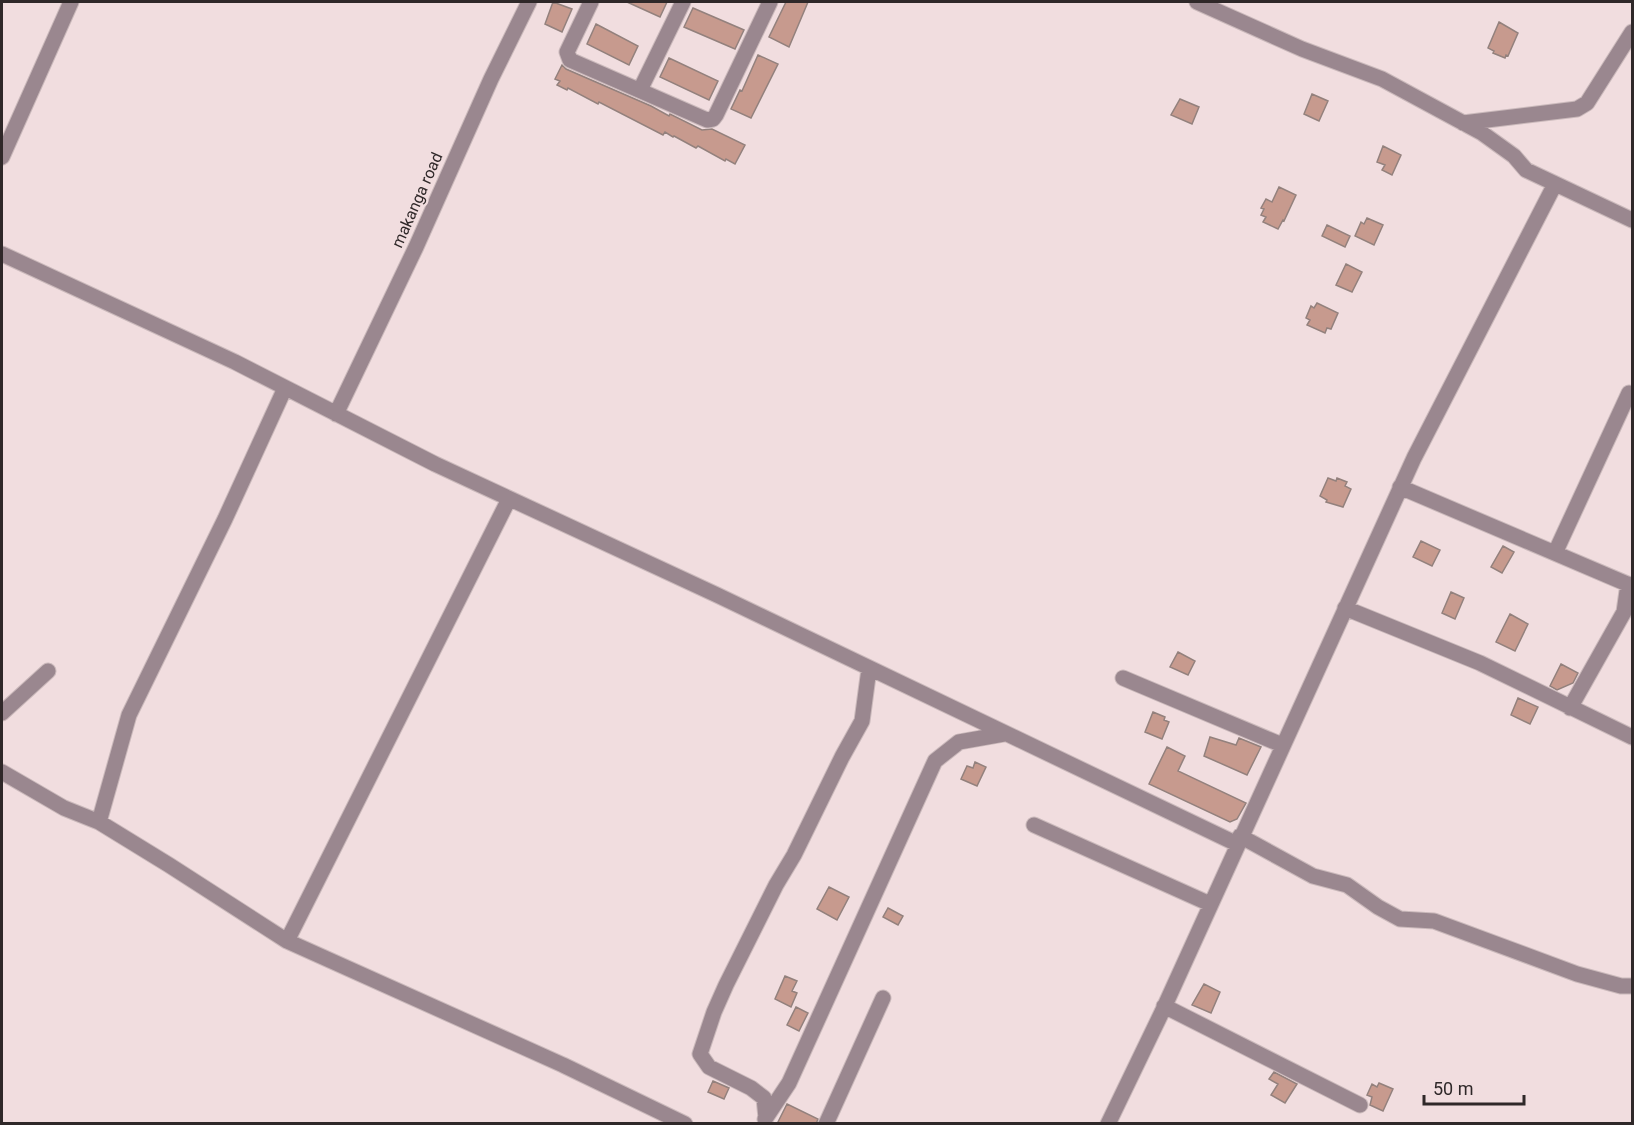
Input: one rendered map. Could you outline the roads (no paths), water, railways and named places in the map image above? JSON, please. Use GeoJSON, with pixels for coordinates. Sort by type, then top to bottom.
{"type":"FeatureCollection","features":[{"type":"Feature","properties":{"kind":"street"},"geometry":{"type":"LineString","coordinates":[[2,157],[71,2]]}},
{"type":"Feature","properties":{"kind":"street","name":"makanga road"},"geometry":{"type":"LineString","coordinates":[[336,414],[529,2]]}},
{"type":"Feature","properties":{"kind":"street"},"geometry":{"type":"LineString","coordinates":[[591,2],[567,52],[570,60],[707,120],[713,119],[716,115],[770,2]]}},
{"type":"Feature","properties":{"kind":"street"},"geometry":{"type":"LineString","coordinates":[[640,90],[683,2]]}},
{"type":"Feature","properties":{"kind":"street"},"geometry":{"type":"LineString","coordinates":[[1197,2],[1302,49],[1382,79],[1482,134],[1514,156],[1526,170],[1632,220]]}},
{"type":"Feature","properties":{"kind":"street"},"geometry":{"type":"LineString","coordinates":[[1463,123],[1577,109],[1587,103],[1632,32]]}},
{"type":"Feature","properties":{"kind":"street"},"geometry":{"type":"LineString","coordinates":[[1108,1124],[1400,487],[1555,184]]}},
{"type":"Feature","properties":{"kind":"street"},"geometry":{"type":"LineString","coordinates":[[2,254],[225,357],[435,464],[717,595],[1004,734],[1239,840],[1313,876],[1347,885],[1378,907],[1401,919],[1434,921],[1577,974],[1621,986],[1632,986]]}},
{"type":"Feature","properties":{"kind":"street"},"geometry":{"type":"LineString","coordinates":[[99,822],[129,715],[225,519],[285,388]]}},
{"type":"Feature","properties":{"kind":"street"},"geometry":{"type":"LineString","coordinates":[[1555,553],[1629,393]]}},
{"type":"Feature","properties":{"kind":"street"},"geometry":{"type":"LineString","coordinates":[[1400,487],[1630,585],[1624,612],[1570,708]]}},
{"type":"Feature","properties":{"kind":"street"},"geometry":{"type":"LineString","coordinates":[[287,941],[509,499]]}},
{"type":"Feature","properties":{"kind":"street"},"geometry":{"type":"LineString","coordinates":[[1345,608],[1480,663],[1632,737]]}},
{"type":"Feature","properties":{"kind":"street"},"geometry":{"type":"LineString","coordinates":[[764,1121],[764,1098],[751,1088],[709,1067],[700,1053],[726,985],[862,721],[869,669]]}},
{"type":"Feature","properties":{"kind":"street"},"geometry":{"type":"LineString","coordinates":[[2,713],[48,671]]}},
{"type":"Feature","properties":{"kind":"street"},"geometry":{"type":"LineString","coordinates":[[1123,678],[1282,745]]}},
{"type":"Feature","properties":{"kind":"street"},"geometry":{"type":"LineString","coordinates":[[764,1121],[789,1083],[936,761],[959,742],[1004,734]]}},
{"type":"Feature","properties":{"kind":"street"},"geometry":{"type":"LineString","coordinates":[[2,772],[64,808],[99,822],[287,941],[563,1065],[658,1118],[685,1124]]}},
{"type":"Feature","properties":{"kind":"street"},"geometry":{"type":"LineString","coordinates":[[1034,825],[1210,904]]}},
{"type":"Feature","properties":{"kind":"street"},"geometry":{"type":"LineString","coordinates":[[826,1124],[883,998]]}},
{"type":"Feature","properties":{"kind":"street"},"geometry":{"type":"LineString","coordinates":[[1164,1006],[1360,1105]]}}]}
